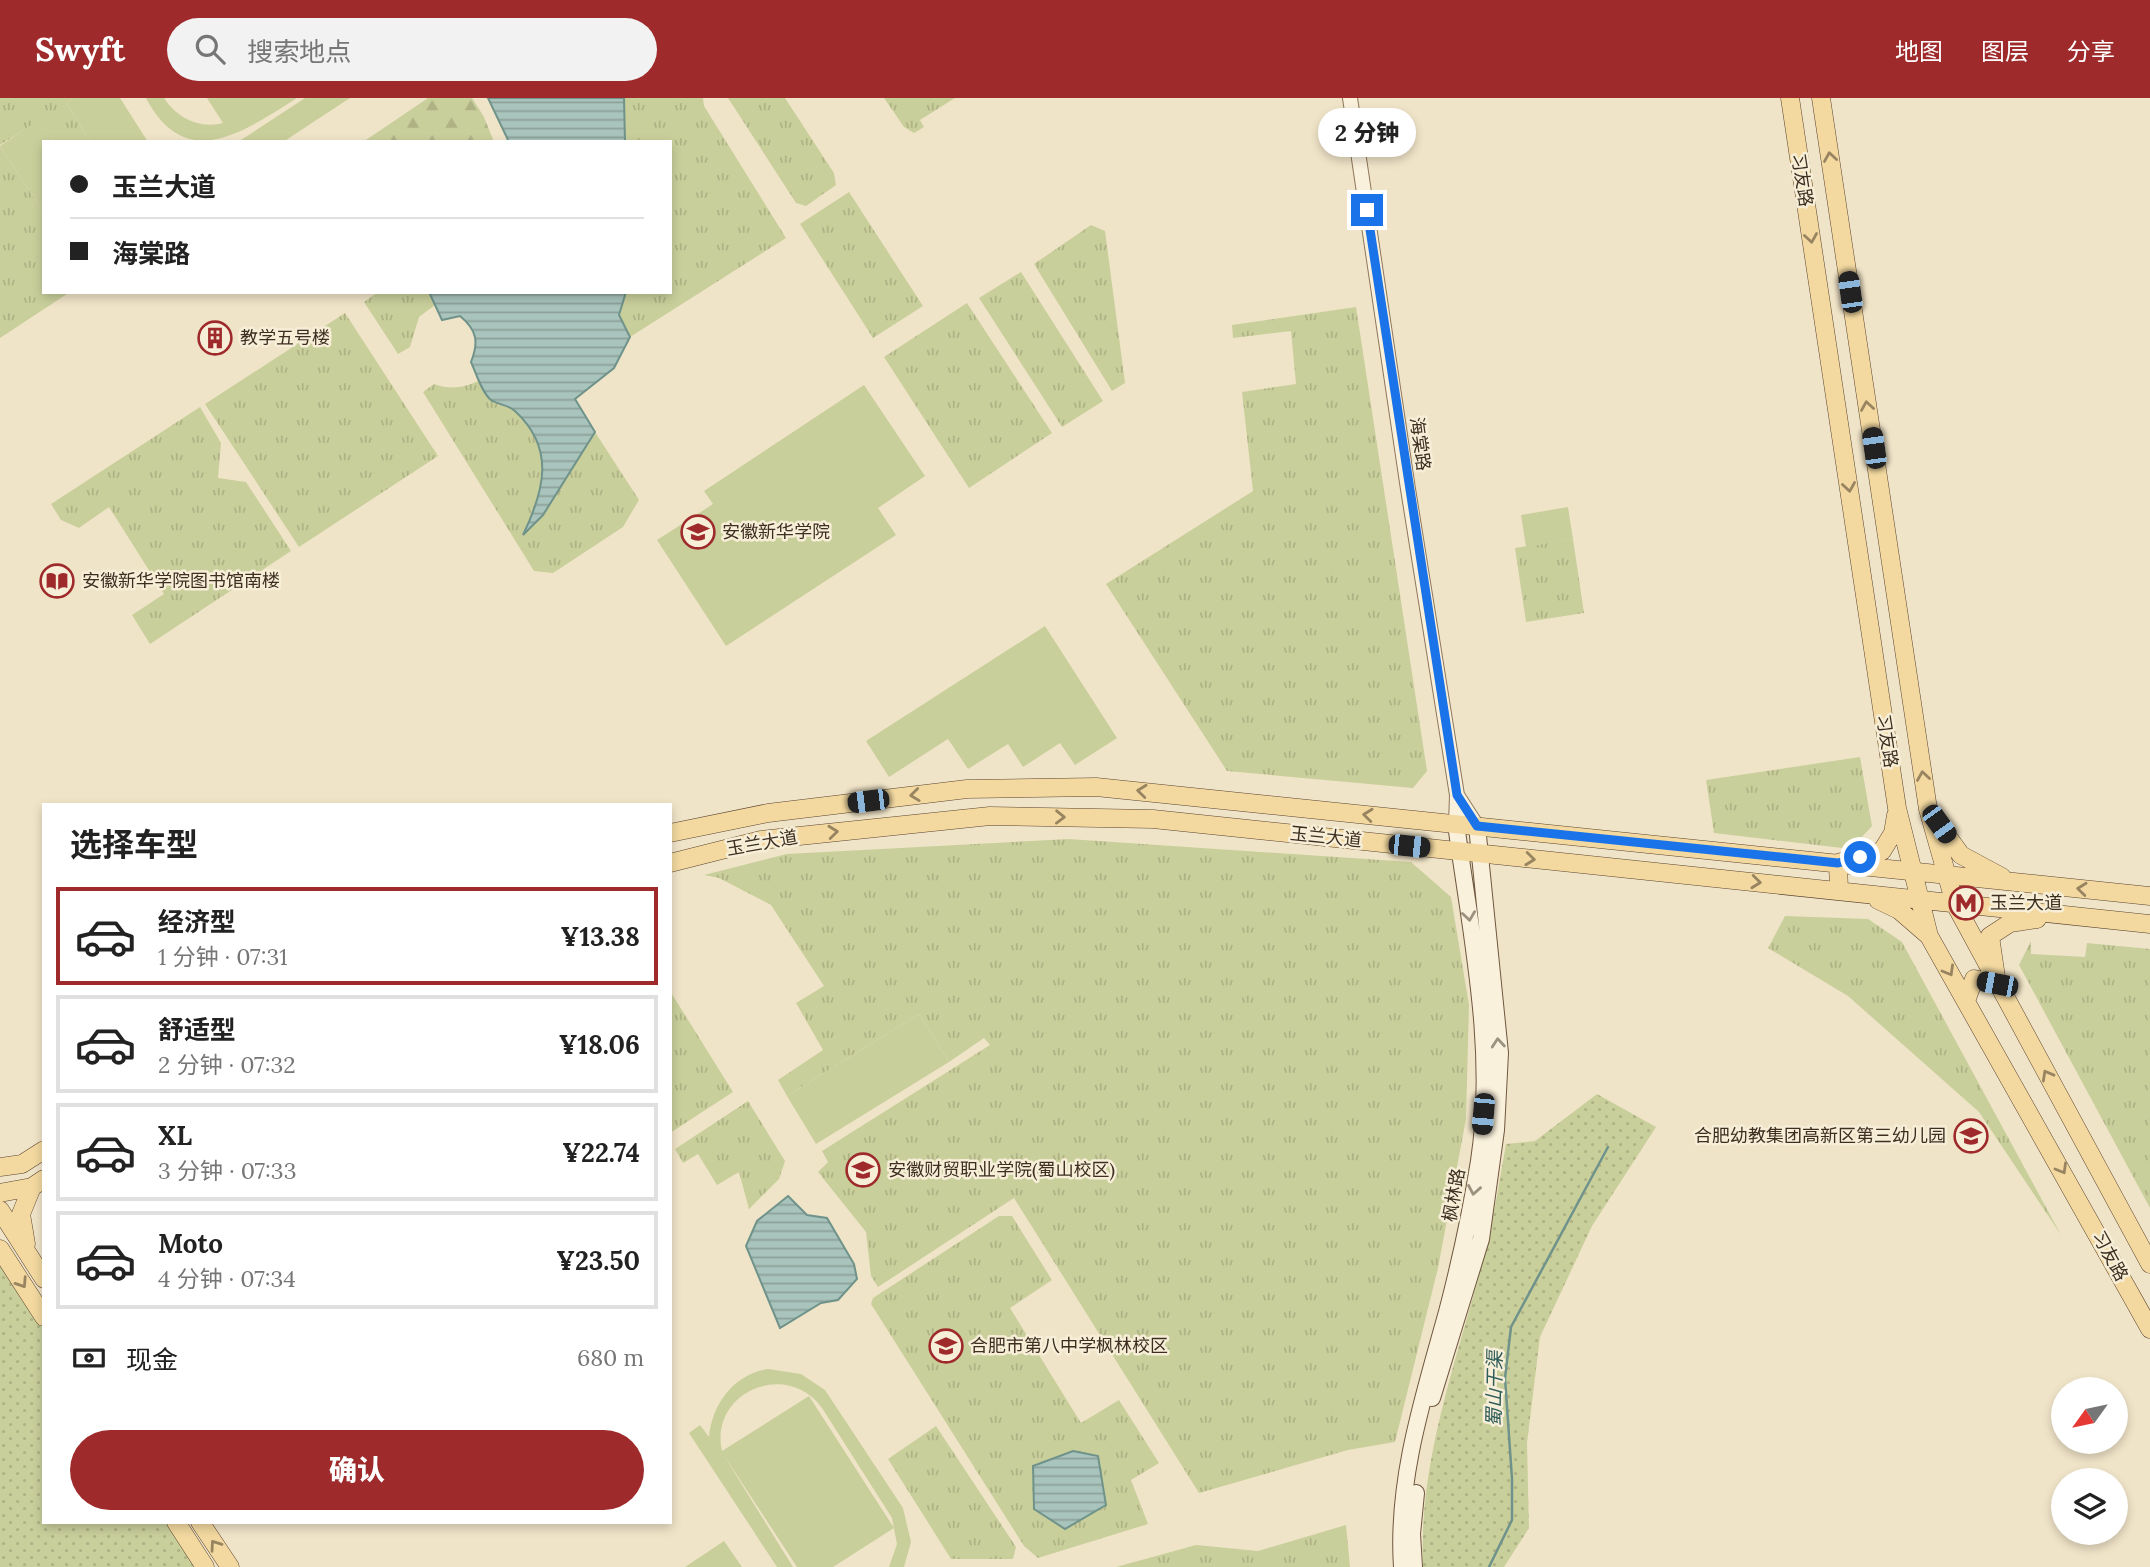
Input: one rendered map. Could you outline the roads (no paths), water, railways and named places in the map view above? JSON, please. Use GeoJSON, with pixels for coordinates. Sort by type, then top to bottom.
{"type":"FeatureCollection","features":[{"type":"Feature","properties":{"kind":"main road","name":"习友路"},"geometry":{"type":"LineString","coordinates":[[1790,98],[1897,808],[1929,936],[2150,1329]]}},
{"type":"Feature","properties":{"kind":"main road","name":"习友路"},"geometry":{"type":"LineString","coordinates":[[1821,98],[1928,809],[1955,904],[2150,1264]]}},
{"type":"Feature","properties":{"kind":"main road","name":"玉兰大道"},"geometry":{"type":"LineString","coordinates":[[672,833],[768,813],[967,789],[1096,787],[2150,896]]}},
{"type":"Feature","properties":{"kind":"main road"},"geometry":{"type":"LineString","coordinates":[[1839,891],[1838,863],[1882,851],[1893,833],[1897,808]]}},
{"type":"Feature","properties":{"kind":"main road"},"geometry":{"type":"LineString","coordinates":[[1928,809],[1962,855],[2008,881]]}},
{"type":"Feature","properties":{"kind":"main road","name":"玉兰大道"},"geometry":{"type":"LineString","coordinates":[[672,862],[761,840],[990,816],[1153,819],[2150,924]]}},
{"type":"Feature","properties":{"kind":"main road","name":"枫林路"},"geometry":{"type":"LineString","coordinates":[[1402,1567],[1399,1536],[1421,1400],[1465,1243],[1482,1133],[1487,1069],[1457,824]]}},
{"type":"Feature","properties":{"kind":"main road","name":"枫林路"},"geometry":{"type":"LineString","coordinates":[[1414,1567],[1414,1507],[1428,1412],[1481,1239],[1496,1130],[1500,1053],[1477,826]]}},
{"type":"Feature","properties":{"kind":"main road"},"geometry":{"type":"LineString","coordinates":[[2038,912],[2041,884]]}},
{"type":"Feature","properties":{"kind":"main road"},"geometry":{"type":"LineString","coordinates":[[1863,894],[1899,910],[1929,936]]}},
{"type":"Feature","properties":{"kind":"main road"},"geometry":{"type":"LineString","coordinates":[[1966,1001],[1974,979],[1997,984],[1990,936],[2010,923],[2064,915]]}},
{"type":"Feature","properties":{"kind":"main road"},"geometry":{"type":"LineString","coordinates":[[0,1185],[22,1164],[42,1151]]}},
{"type":"Feature","properties":{"kind":"main road"},"geometry":{"type":"LineString","coordinates":[[0,1167],[22,1164]]}},
{"type":"Feature","properties":{"kind":"main road"},"geometry":{"type":"LineString","coordinates":[[0,1193],[38,1183]]}},
{"type":"Feature","properties":{"kind":"main road"},"geometry":{"type":"LineString","coordinates":[[38,1183],[21,1214],[23,1238],[39,1271]]}},
{"type":"Feature","properties":{"kind":"main road"},"geometry":{"type":"LineString","coordinates":[[0,1210],[39,1271]]}},
{"type":"Feature","properties":{"kind":"main road"},"geometry":{"type":"LineString","coordinates":[[0,1236],[3,1254],[42,1314]]}},
{"type":"Feature","properties":{"kind":"main road"},"geometry":{"type":"LineString","coordinates":[[177,1524],[205,1567]]}},
{"type":"Feature","properties":{"kind":"main road"},"geometry":{"type":"LineString","coordinates":[[201,1524],[230,1567]]}},
{"type":"Feature","properties":{"kind":"street","name":"海棠路"},"geometry":{"type":"LineString","coordinates":[[1350,98],[1457,795],[1457,824]]}},
{"type":"Feature","properties":{"kind":"street","name":"海棠路"},"geometry":{"type":"LineString","coordinates":[[1457,795],[1477,826]]}},
{"type":"Feature","properties":{"kind":"water"},"geometry":{"type":"Polygon","coordinates":[[[488,98],[624,98],[625,140],[508,140],[488,98]]]}},
{"type":"Feature","properties":{"kind":"water"},"geometry":{"type":"Polygon","coordinates":[[[430,294],[625,294],[619,315],[630,337],[614,368],[575,399],[595,432],[543,515],[523,535],[541,486],[541,455],[536,440],[528,425],[515,411],[491,400],[482,388],[471,362],[476,342],[470,326],[460,316],[442,320],[430,294]]]}},
{"type":"Feature","properties":{"kind":"water"},"geometry":{"type":"Polygon","coordinates":[[[788,1196],[807,1215],[827,1218],[854,1264],[857,1279],[838,1300],[821,1303],[780,1328],[746,1246],[757,1221],[788,1196]]]}},
{"type":"Feature","properties":{"kind":"water"},"geometry":{"type":"Polygon","coordinates":[[[1073,1451],[1098,1456],[1106,1505],[1065,1529],[1034,1509],[1033,1466],[1073,1451]]]}},
{"type":"Feature","properties":{"kind":"waterway","name":"蜀山干渠"},"geometry":{"type":"LineString","coordinates":[[1489,1567],[1512,1520],[1505,1378],[1511,1327],[1608,1147]]}},
{"type":"Feature","properties":{"kind":"place","name":"教学五号楼"},"geometry":{"type":"Point","coordinates":[215,338]}},
{"type":"Feature","properties":{"kind":"place","name":"安徽新华学院"},"geometry":{"type":"Point","coordinates":[698,532]}},
{"type":"Feature","properties":{"kind":"place","name":"安徽新华学院图书馆南楼"},"geometry":{"type":"Point","coordinates":[57,581]}},
{"type":"Feature","properties":{"kind":"place","name":"玉兰大道"},"geometry":{"type":"Point","coordinates":[1966,903]}},
{"type":"Feature","properties":{"kind":"place","name":"合肥幼教集团高新区第三幼儿园"},"geometry":{"type":"Point","coordinates":[1971,1136]}},
{"type":"Feature","properties":{"kind":"place","name":"安徽财贸职业学院(蜀山校区)"},"geometry":{"type":"Point","coordinates":[863,1170]}},
{"type":"Feature","properties":{"kind":"place","name":"合肥市第八中学枫林校区"},"geometry":{"type":"Point","coordinates":[946,1346]}}]}
